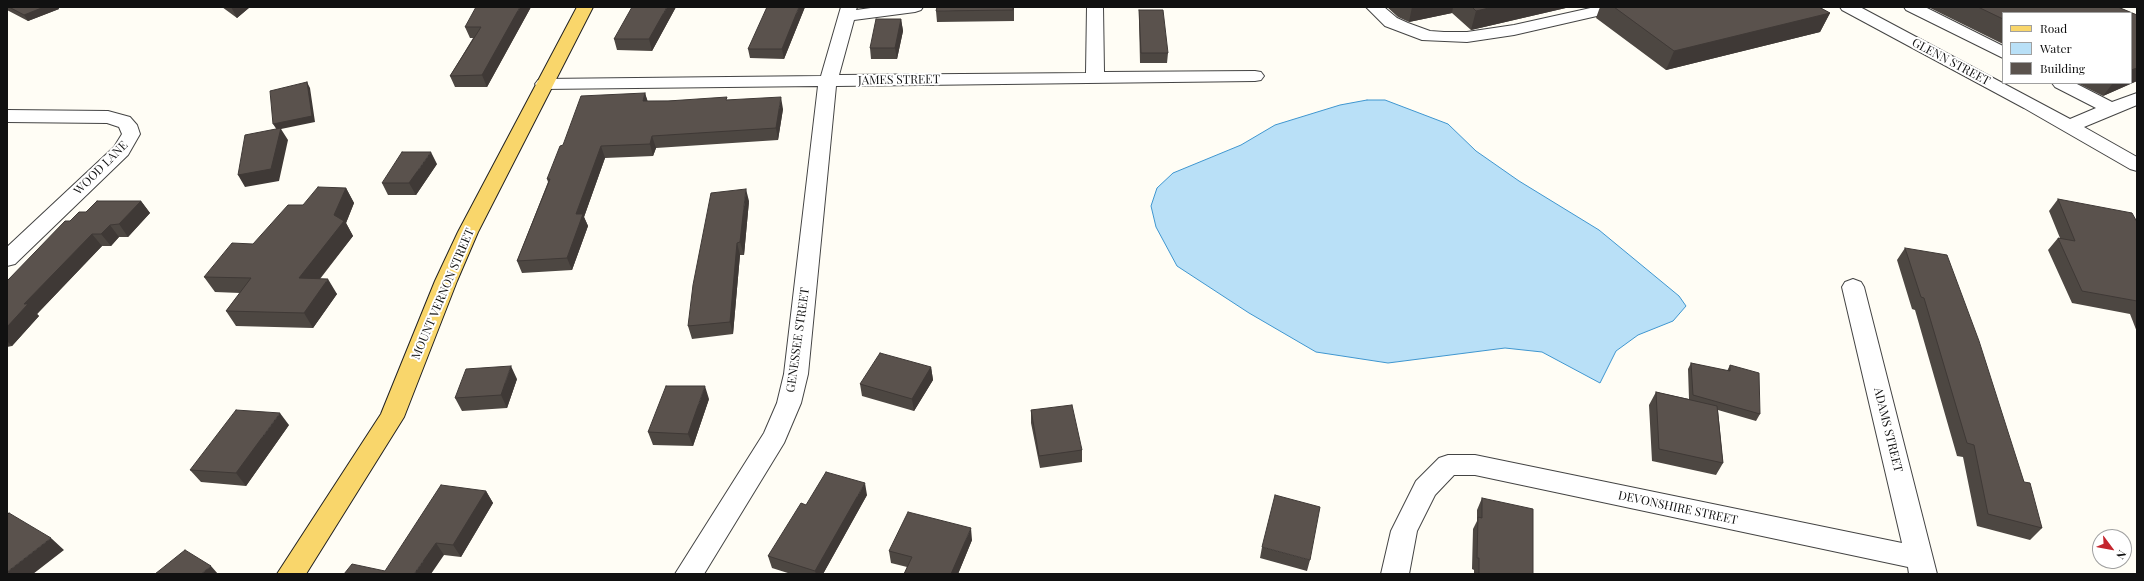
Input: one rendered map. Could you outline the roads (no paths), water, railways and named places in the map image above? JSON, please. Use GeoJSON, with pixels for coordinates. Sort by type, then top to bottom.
{"type":"FeatureCollection","features":[{"type":"Feature","properties":{"kind":"main road","name":"MOUNT VERNON STREET"},"geometry":{"type":"LineString","coordinates":[[290,574],[392,417],[446,281],[468,232],[585,7]]}},
{"type":"Feature","properties":{"kind":"street"},"geometry":{"type":"LineString","coordinates":[[848,11],[914,7]]}},
{"type":"Feature","properties":{"kind":"street"},"geometry":{"type":"LineString","coordinates":[[1095,7],[1095,78]]}},
{"type":"Feature","properties":{"kind":"street"},"geometry":{"type":"LineString","coordinates":[[1374,7],[1390,22],[1428,36],[1444,37],[1467,37],[1507,31],[1617,7]]}},
{"type":"Feature","properties":{"kind":"street","name":"GLENN STREET"},"geometry":{"type":"LineString","coordinates":[[1848,7],[2070,126],[2137,165]]}},
{"type":"Feature","properties":{"kind":"street"},"geometry":{"type":"LineString","coordinates":[[1912,7],[2002,53]]}},
{"type":"Feature","properties":{"kind":"street","name":"GENESSEE STREET"},"geometry":{"type":"LineString","coordinates":[[689,574],[775,436],[789,403],[796,374],[828,81],[848,11]]}},
{"type":"Feature","properties":{"kind":"street","name":"JAMES STREET"},"geometry":{"type":"LineString","coordinates":[[544,84],[1255,76]]}},
{"type":"Feature","properties":{"kind":"street"},"geometry":{"type":"LineString","coordinates":[[2063,84],[2111,109]]}},
{"type":"Feature","properties":{"kind":"street"},"geometry":{"type":"LineString","coordinates":[[2070,126],[2137,98]]}},
{"type":"Feature","properties":{"kind":"street","name":"WOOD LANE"},"geometry":{"type":"LineString","coordinates":[[7,116],[108,117],[123,121],[128,125],[131,134],[121,152],[7,259]]}},
{"type":"Feature","properties":{"kind":"street","name":"ADAMS STREET"},"geometry":{"type":"LineString","coordinates":[[1853,286],[1921,566]]}},
{"type":"Feature","properties":{"kind":"street","name":"DEVONSHIRE STREET"},"geometry":{"type":"LineString","coordinates":[[1395,574],[1404,531],[1425,488],[1448,464],[1475,465],[1921,566]]}},
{"type":"Feature","properties":{"kind":"water"},"geometry":{"type":"Polygon","coordinates":[[[1367,100],[1385,100],[1448,124],[1476,151],[1519,181],[1599,230],[1679,296],[1686,306],[1673,321],[1638,335],[1616,351],[1600,383],[1542,352],[1505,348],[1388,363],[1316,352],[1249,313],[1177,266],[1156,227],[1151,206],[1157,188],[1173,173],[1241,145],[1275,125],[1340,105],[1367,100]]]}}]}
